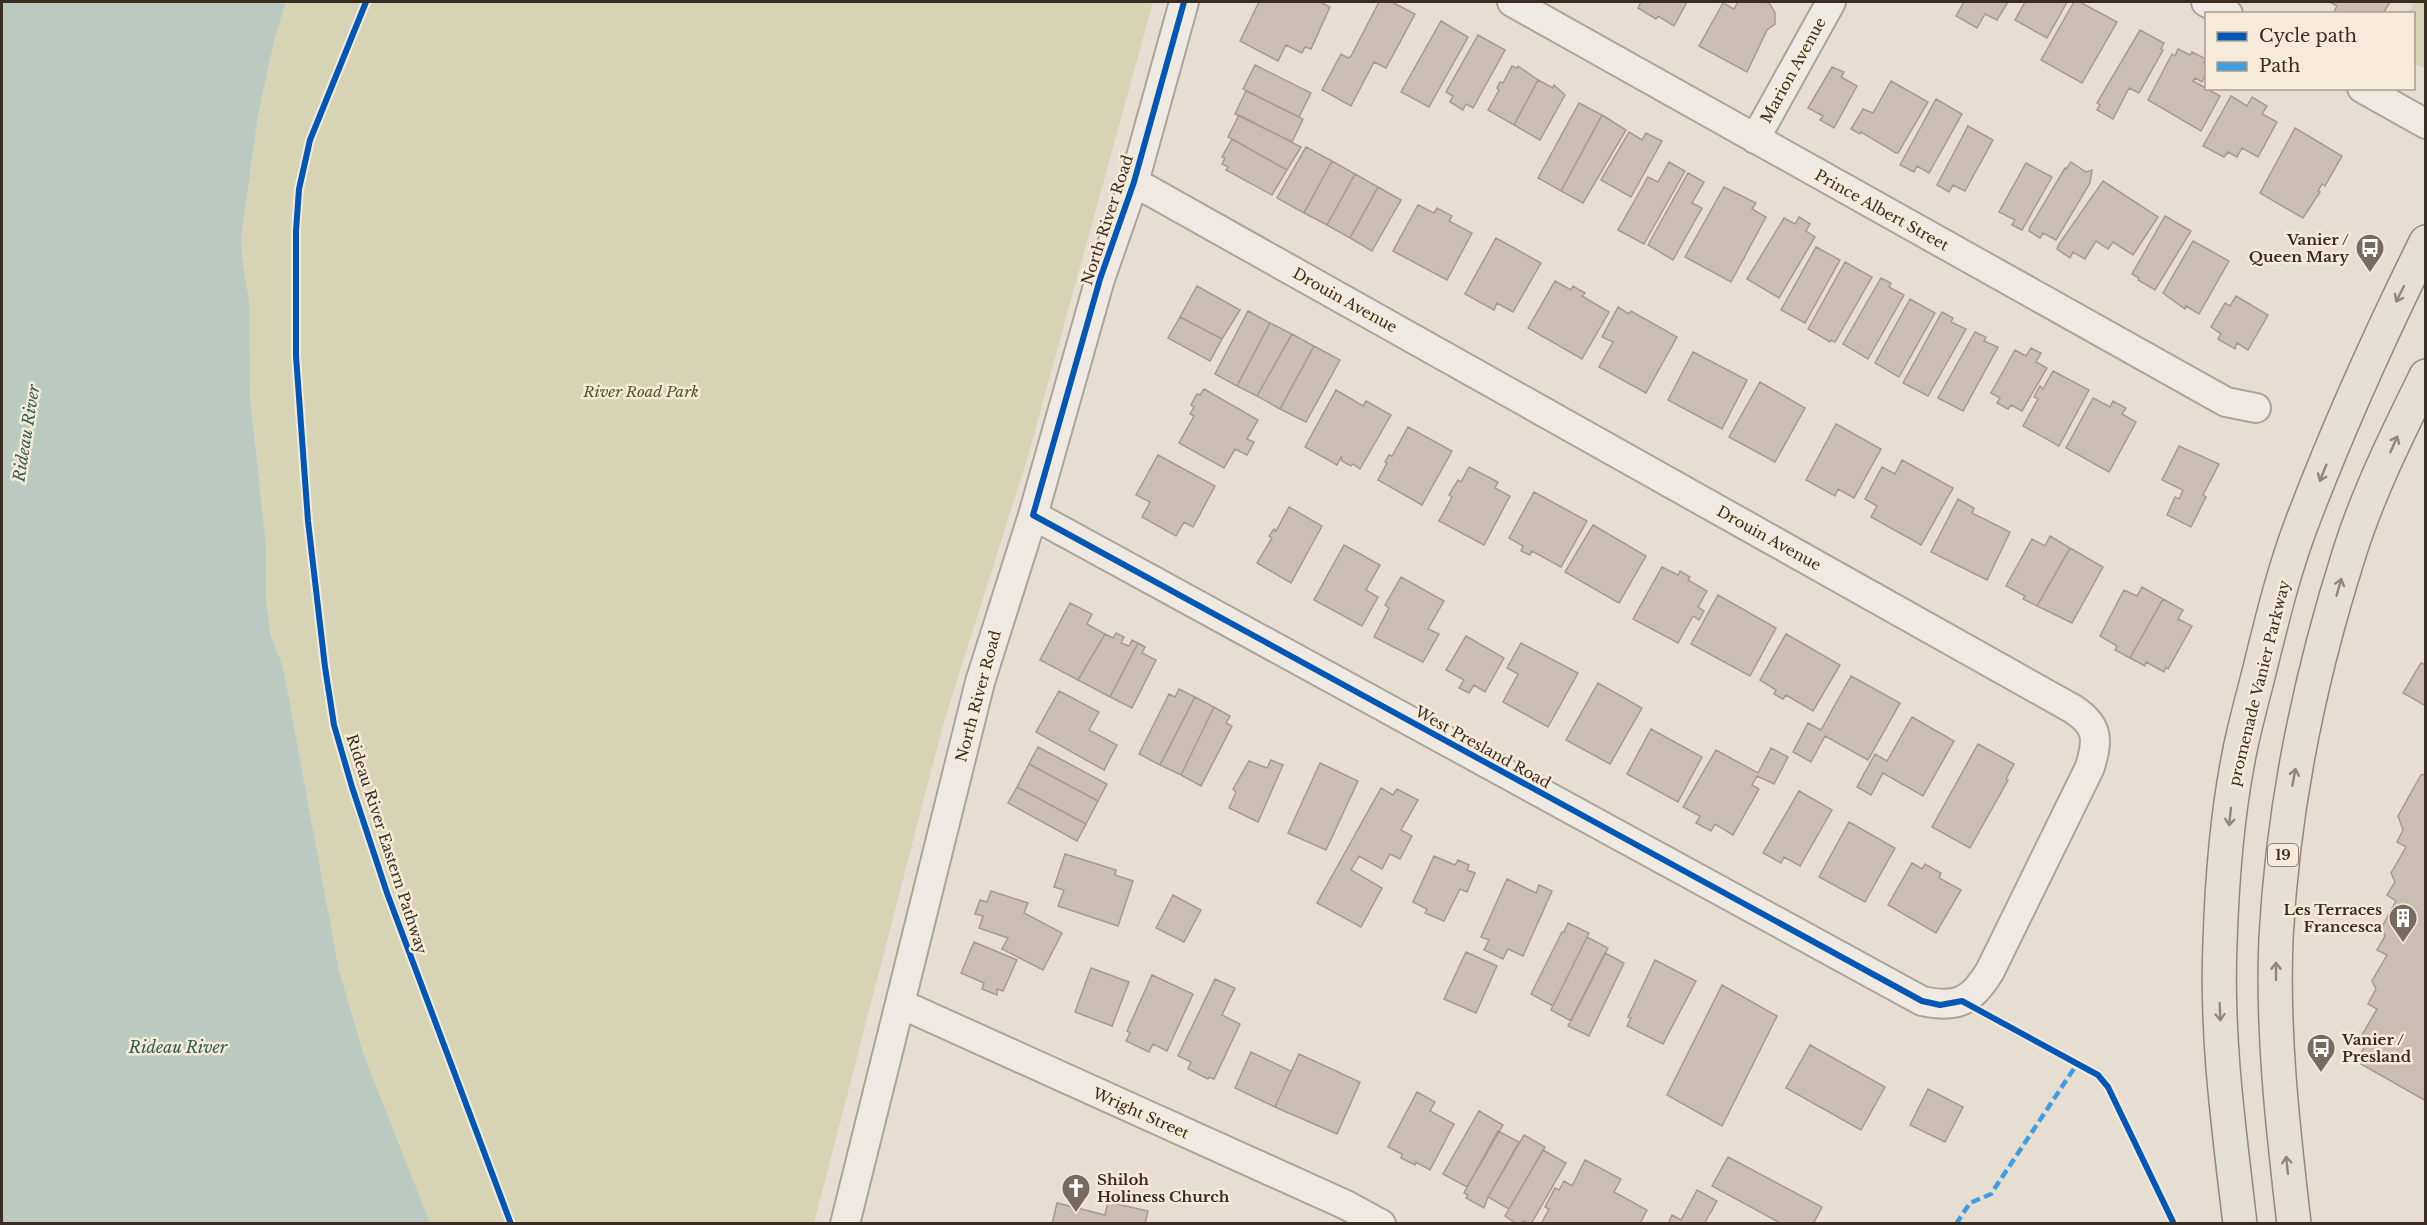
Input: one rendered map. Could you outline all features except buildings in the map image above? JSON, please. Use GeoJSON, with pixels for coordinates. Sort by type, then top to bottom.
{"type":"FeatureCollection","features":[{"type":"Feature","properties":{"kind":"main road","name":"promenade Vanier Parkway"},"geometry":{"type":"LineString","coordinates":[[2241,1224],[2224,1103],[2219,993],[2223,889],[2232,795],[2240,748],[2284,576],[2300,529],[2385,325],[2426,242]]}},
{"type":"Feature","properties":{"kind":"main road","name":"19"},"geometry":{"type":"LineString","coordinates":[[2294,1224],[2279,1095],[2276,996],[2276,939],[2280,882],[2292,787],[2311,691],[2350,550],[2370,497],[2426,376]]}},
{"type":"Feature","properties":{"kind":"street","name":"North River Road"},"geometry":{"type":"LineString","coordinates":[[845,1224],[980,682],[1033,515],[1100,279],[1134,182],[1184,2]]}},
{"type":"Feature","properties":{"kind":"street","name":"Prince Albert Street"},"geometry":{"type":"LineString","coordinates":[[1512,2],[2226,402],[2256,408]]}},
{"type":"Feature","properties":{"kind":"street","name":"Marion Avenue"},"geometry":{"type":"LineString","coordinates":[[1755,139],[1831,2]]}},
{"type":"Feature","properties":{"kind":"street"},"geometry":{"type":"LineString","coordinates":[[2206,2],[2224,12]]}},
{"type":"Feature","properties":{"kind":"street"},"geometry":{"type":"LineString","coordinates":[[2366,90],[2426,124]]}},
{"type":"Feature","properties":{"kind":"street","name":"Drouin Avenue"},"geometry":{"type":"LineString","coordinates":[[1134,182],[2085,717],[2095,735],[2096,746],[2090,767],[1990,971],[1977,992],[1962,1002],[1940,1005],[1922,1001]]}},
{"type":"Feature","properties":{"kind":"street","name":"West Presland Road"},"geometry":{"type":"LineString","coordinates":[[1033,515],[1922,1001]]}},
{"type":"Feature","properties":{"kind":"street","name":"Wright Street"},"geometry":{"type":"LineString","coordinates":[[901,1004],[1335,1200],[1381,1224]]}},
{"type":"Feature","properties":{"kind":"green space","name":"River Road Park"},"geometry":{"type":"Polygon","coordinates":[[[286,2],[1153,2],[1028,456],[943,725],[814,1223],[430,1223],[364,1055],[339,970],[283,667],[271,636],[266,601],[266,545],[250,396],[249,300],[241,238],[258,116],[274,41],[286,2]]]}},
{"type":"Feature","properties":{"kind":"green space"},"geometry":{"type":"Polygon","coordinates":[[[2414,2],[2425,2],[2425,68],[2415,64],[2415,12],[2409,12],[2414,2]]]}},
{"type":"Feature","properties":{"kind":"water","name":"Rideau River"},"geometry":{"type":"Polygon","coordinates":[[[2,2],[286,2],[274,41],[258,116],[241,238],[249,300],[250,396],[266,545],[266,601],[271,636],[283,667],[339,970],[364,1055],[430,1223],[2,1223],[2,2]]]}},
{"type":"Feature","properties":{"kind":"marked path"},"geometry":{"type":"LineString","coordinates":[[1956,1224],[1970,1203],[1991,1194],[2077,1064]]}},
{"type":"Feature","properties":{"kind":"cycle path","name":"Rideau River Eastern Pathway"},"geometry":{"type":"LineString","coordinates":[[366,2],[310,140],[299,189],[296,231],[296,356],[308,521],[325,667],[334,725],[387,893],[511,1224]]}},
{"type":"Feature","properties":{"kind":"cycle path"},"geometry":{"type":"LineString","coordinates":[[1184,2],[1134,182],[1100,279],[1033,515],[1922,1001],[1940,1005],[1962,1001],[2098,1075],[2108,1087],[2174,1224]]}},
{"type":"Feature","properties":{"kind":"place","name":"Vanier / Queen Mary"},"geometry":{"type":"Point","coordinates":[2370,274]}},
{"type":"Feature","properties":{"kind":"place","name":"Les Terraces Francesca"},"geometry":{"type":"Point","coordinates":[2403,944]}},
{"type":"Feature","properties":{"kind":"place","name":"Vanier / Presland"},"geometry":{"type":"Point","coordinates":[2321,1074]}},
{"type":"Feature","properties":{"kind":"place","name":"Shiloh Holiness Church"},"geometry":{"type":"Point","coordinates":[1076,1214]}}]}
